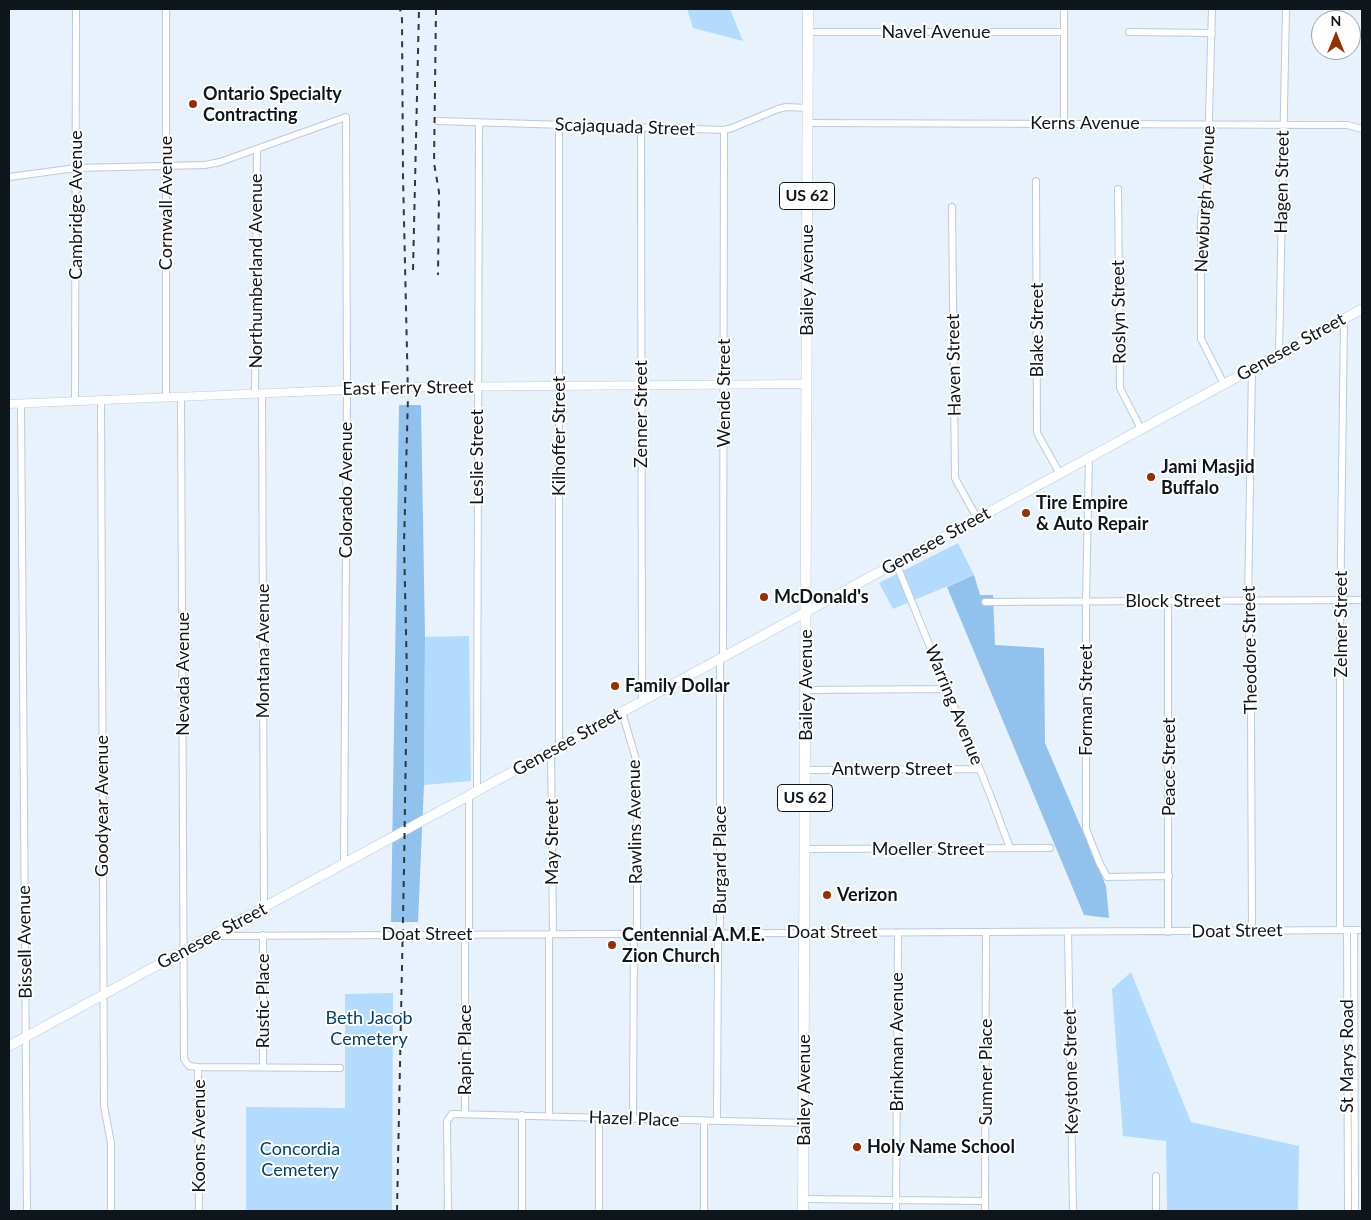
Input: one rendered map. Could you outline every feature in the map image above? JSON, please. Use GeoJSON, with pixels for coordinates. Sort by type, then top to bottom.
{"type":"FeatureCollection","features":[{"type":"Feature","properties":{"kind":"main road","name":"Bailey Avenue"},"geometry":{"type":"LineString","coordinates":[[803,1211],[808,9]]}},
{"type":"Feature","properties":{"kind":"main road","name":"Genesee Street"},"geometry":{"type":"LineString","coordinates":[[9,1046],[1362,308]]}},
{"type":"Feature","properties":{"kind":"street","name":"Cambridge Avenue"},"geometry":{"type":"LineString","coordinates":[[75,401],[76,9]]}},
{"type":"Feature","properties":{"kind":"street","name":"Cornwall Avenue"},"geometry":{"type":"LineString","coordinates":[[166,9],[166,397]]}},
{"type":"Feature","properties":{"kind":"street"},"geometry":{"type":"LineString","coordinates":[[1064,9],[1064,123]]}},
{"type":"Feature","properties":{"kind":"street","name":"Newburgh Avenue"},"geometry":{"type":"LineString","coordinates":[[1212,9],[1207,192],[1201,217],[1201,339],[1224,384]]}},
{"type":"Feature","properties":{"kind":"street","name":"Hagen Street"},"geometry":{"type":"LineString","coordinates":[[1278,354],[1286,9]]}},
{"type":"Feature","properties":{"kind":"street","name":"Navel Avenue"},"geometry":{"type":"LineString","coordinates":[[808,32],[1064,32]]}},
{"type":"Feature","properties":{"kind":"street"},"geometry":{"type":"LineString","coordinates":[[1129,32],[1212,33]]}},
{"type":"Feature","properties":{"kind":"street","name":"Scajaquada Street"},"geometry":{"type":"LineString","coordinates":[[438,121],[724,130],[778,109],[786,107],[808,108]]}},
{"type":"Feature","properties":{"kind":"street","name":"Colorado Avenue"},"geometry":{"type":"LineString","coordinates":[[257,150],[346,117],[347,389],[344,864]]}},
{"type":"Feature","properties":{"kind":"street","name":"Leslie Street"},"geometry":{"type":"LineString","coordinates":[[473,793],[479,122]]}},
{"type":"Feature","properties":{"kind":"street","name":"Kerns Avenue"},"geometry":{"type":"LineString","coordinates":[[808,123],[1284,124],[1348,125],[1362,128]]}},
{"type":"Feature","properties":{"kind":"street","name":"Kilhoffer Street"},"geometry":{"type":"LineString","coordinates":[[555,748],[559,386],[559,126]]}},
{"type":"Feature","properties":{"kind":"street","name":"Zenner Street"},"geometry":{"type":"LineString","coordinates":[[641,128],[642,701]]}},
{"type":"Feature","properties":{"kind":"street","name":"Wende Street"},"geometry":{"type":"LineString","coordinates":[[722,658],[724,130]]}},
{"type":"Feature","properties":{"kind":"street"},"geometry":{"type":"LineString","coordinates":[[9,177],[76,168],[205,165],[257,150]]}},
{"type":"Feature","properties":{"kind":"street","name":"Northumberland Avenue"},"geometry":{"type":"LineString","coordinates":[[257,150],[258,393]]}},
{"type":"Feature","properties":{"kind":"street","name":"Blake Street"},"geometry":{"type":"LineString","coordinates":[[1036,181],[1038,433],[1060,474]]}},
{"type":"Feature","properties":{"kind":"street","name":"Roslyn Street"},"geometry":{"type":"LineString","coordinates":[[1118,189],[1120,388],[1141,429]]}},
{"type":"Feature","properties":{"kind":"street","name":"Haven Street"},"geometry":{"type":"LineString","coordinates":[[952,207],[955,478],[978,518]]}},
{"type":"Feature","properties":{"kind":"street","name":"Zelmer Street"},"geometry":{"type":"LineString","coordinates":[[1344,319],[1341,600],[1347,930]]}},
{"type":"Feature","properties":{"kind":"street","name":"Theodore Street"},"geometry":{"type":"LineString","coordinates":[[1252,369],[1248,602],[1251,716],[1252,931]]}},
{"type":"Feature","properties":{"kind":"street","name":"East Ferry Street"},"geometry":{"type":"LineString","coordinates":[[9,404],[347,389],[478,386],[807,384]]}},
{"type":"Feature","properties":{"kind":"street","name":"Montana Avenue"},"geometry":{"type":"LineString","coordinates":[[258,393],[264,908]]}},
{"type":"Feature","properties":{"kind":"street","name":"Nevada Avenue"},"geometry":{"type":"LineString","coordinates":[[181,397],[184,951]]}},
{"type":"Feature","properties":{"kind":"street","name":"Goodyear Avenue"},"geometry":{"type":"LineString","coordinates":[[101,400],[104,1106],[110,1144],[112,1211]]}},
{"type":"Feature","properties":{"kind":"street","name":"Bissell Avenue"},"geometry":{"type":"LineString","coordinates":[[21,404],[27,1211]]}},
{"type":"Feature","properties":{"kind":"street","name":"Forman Street"},"geometry":{"type":"LineString","coordinates":[[1089,457],[1086,601],[1086,830],[1107,877],[1169,876]]}},
{"type":"Feature","properties":{"kind":"street","name":"Warring Avenue"},"geometry":{"type":"LineString","coordinates":[[896,563],[1010,848]]}},
{"type":"Feature","properties":{"kind":"street","name":"Block Street"},"geometry":{"type":"LineString","coordinates":[[985,602],[1362,600]]}},
{"type":"Feature","properties":{"kind":"street","name":"Peace Street"},"geometry":{"type":"LineString","coordinates":[[1168,601],[1168,932]]}},
{"type":"Feature","properties":{"kind":"street","name":"Burgard Place"},"geometry":{"type":"LineString","coordinates":[[717,1121],[722,658]]}},
{"type":"Feature","properties":{"kind":"street"},"geometry":{"type":"LineString","coordinates":[[806,690],[947,688]]}},
{"type":"Feature","properties":{"kind":"street","name":"Rawlins Avenue"},"geometry":{"type":"LineString","coordinates":[[622,712],[637,767],[633,1118]]}},
{"type":"Feature","properties":{"kind":"street","name":"May Street"},"geometry":{"type":"LineString","coordinates":[[548,1116],[555,748]]}},
{"type":"Feature","properties":{"kind":"street","name":"Antwerp Street"},"geometry":{"type":"LineString","coordinates":[[805,770],[980,769]]}},
{"type":"Feature","properties":{"kind":"street","name":"Rapin Place"},"geometry":{"type":"LineString","coordinates":[[448,1211],[447,1121],[452,1114],[465,1114],[467,934],[473,793]]}},
{"type":"Feature","properties":{"kind":"street","name":"Moeller Street"},"geometry":{"type":"LineString","coordinates":[[805,849],[1050,848]]}},
{"type":"Feature","properties":{"kind":"street","name":"St Marys Road"},"geometry":{"type":"LineString","coordinates":[[1347,930],[1351,1030],[1348,1211]]}},
{"type":"Feature","properties":{"kind":"street","name":"Doat Street"},"geometry":{"type":"LineString","coordinates":[[213,936],[1362,930]]}},
{"type":"Feature","properties":{"kind":"street","name":"Keystone Street"},"geometry":{"type":"LineString","coordinates":[[1068,932],[1073,1211]]}},
{"type":"Feature","properties":{"kind":"street","name":"Brinkman Avenue"},"geometry":{"type":"LineString","coordinates":[[896,1211],[898,933]]}},
{"type":"Feature","properties":{"kind":"street","name":"Sumner Place"},"geometry":{"type":"LineString","coordinates":[[985,1211],[986,933]]}},
{"type":"Feature","properties":{"kind":"street","name":"Rustic Place"},"geometry":{"type":"LineString","coordinates":[[263,935],[264,1066]]}},
{"type":"Feature","properties":{"kind":"street","name":"Koons Avenue"},"geometry":{"type":"LineString","coordinates":[[184,951],[184,1059],[189,1066],[198,1067],[199,1211]]}},
{"type":"Feature","properties":{"kind":"street"},"geometry":{"type":"LineString","coordinates":[[198,1067],[340,1068]]}},
{"type":"Feature","properties":{"kind":"street"},"geometry":{"type":"LineString","coordinates":[[1351,1100],[1362,1100]]}},
{"type":"Feature","properties":{"kind":"street","name":"St Marys Road"},"geometry":{"type":"LineString","coordinates":[[1351,1100],[1355,1211]]}},
{"type":"Feature","properties":{"kind":"street","name":"Hazel Place"},"geometry":{"type":"LineString","coordinates":[[465,1114],[803,1123]]}},
{"type":"Feature","properties":{"kind":"street"},"geometry":{"type":"LineString","coordinates":[[522,1115],[522,1211]]}},
{"type":"Feature","properties":{"kind":"street"},"geometry":{"type":"LineString","coordinates":[[599,1118],[599,1211]]}},
{"type":"Feature","properties":{"kind":"street"},"geometry":{"type":"LineString","coordinates":[[704,1120],[704,1211]]}},
{"type":"Feature","properties":{"kind":"street"},"geometry":{"type":"LineString","coordinates":[[1156,1176],[1156,1211]]}},
{"type":"Feature","properties":{"kind":"street"},"geometry":{"type":"LineString","coordinates":[[1348,1178],[1355,1178]]}},
{"type":"Feature","properties":{"kind":"street"},"geometry":{"type":"LineString","coordinates":[[803,1198],[985,1201]]}},
{"type":"Feature","properties":{"kind":"green space"},"geometry":{"type":"Polygon","coordinates":[[[687,9],[730,9],[743,41],[693,28],[687,9]]]}},
{"type":"Feature","properties":{"kind":"green space"},"geometry":{"type":"Polygon","coordinates":[[[958,543],[974,575],[893,609],[879,583],[958,543]]]}},
{"type":"Feature","properties":{"kind":"green space"},"geometry":{"type":"Polygon","coordinates":[[[469,636],[471,781],[424,785],[425,637],[469,636]]]}},
{"type":"Feature","properties":{"kind":"green space"},"geometry":{"type":"Polygon","coordinates":[[[1131,972],[1191,1122],[1299,1146],[1298,1211],[1167,1211],[1166,1141],[1123,1136],[1112,989],[1131,972]]]}},
{"type":"Feature","properties":{"kind":"green space","name":"Concordia Cemetery"},"geometry":{"type":"Polygon","coordinates":[[[393,993],[392,1211],[246,1211],[246,1107],[345,1108],[345,994],[393,993]]]}},
{"type":"Feature","properties":{"kind":"shaded area"},"geometry":{"type":"Polygon","coordinates":[[[399,405],[421,405],[425,637],[424,785],[418,922],[391,922],[399,405]]]}},
{"type":"Feature","properties":{"kind":"shaded area"},"geometry":{"type":"Polygon","coordinates":[[[974,575],[980,595],[993,595],[995,645],[1044,648],[1045,743],[1106,886],[1109,918],[1084,915],[947,587],[974,575]]]}},
{"type":"Feature","properties":{"kind":"railway"},"geometry":{"type":"LineString","coordinates":[[397,1211],[407,676],[404,544],[408,396],[402,19],[400,9]]}},
{"type":"Feature","properties":{"kind":"railway"},"geometry":{"type":"LineString","coordinates":[[413,270],[419,9]]}},
{"type":"Feature","properties":{"kind":"railway"},"geometry":{"type":"LineString","coordinates":[[436,9],[434,163],[439,192],[438,275]]}},
{"type":"Feature","properties":{"kind":"place","name":"Ontario Specialty Contracting"},"geometry":{"type":"Point","coordinates":[193,104]}},
{"type":"Feature","properties":{"kind":"place","name":"Jami Masjid Buffalo"},"geometry":{"type":"Point","coordinates":[1151,477]}},
{"type":"Feature","properties":{"kind":"place","name":"Tire Empire & Auto Repair"},"geometry":{"type":"Point","coordinates":[1026,513]}},
{"type":"Feature","properties":{"kind":"place","name":"McDonald's"},"geometry":{"type":"Point","coordinates":[764,597]}},
{"type":"Feature","properties":{"kind":"place","name":"Family Dollar"},"geometry":{"type":"Point","coordinates":[615,686]}},
{"type":"Feature","properties":{"kind":"place","name":"Verizon"},"geometry":{"type":"Point","coordinates":[827,895]}},
{"type":"Feature","properties":{"kind":"place","name":"Centennial A.M.E. Zion Church"},"geometry":{"type":"Point","coordinates":[612,945]}},
{"type":"Feature","properties":{"kind":"place","name":"Holy Name School"},"geometry":{"type":"Point","coordinates":[857,1147]}},
{"type":"Feature","properties":{"kind":"park label","name":"Beth Jacob Cemetery"},"geometry":{"type":"Point","coordinates":[369,1028]}}]}
